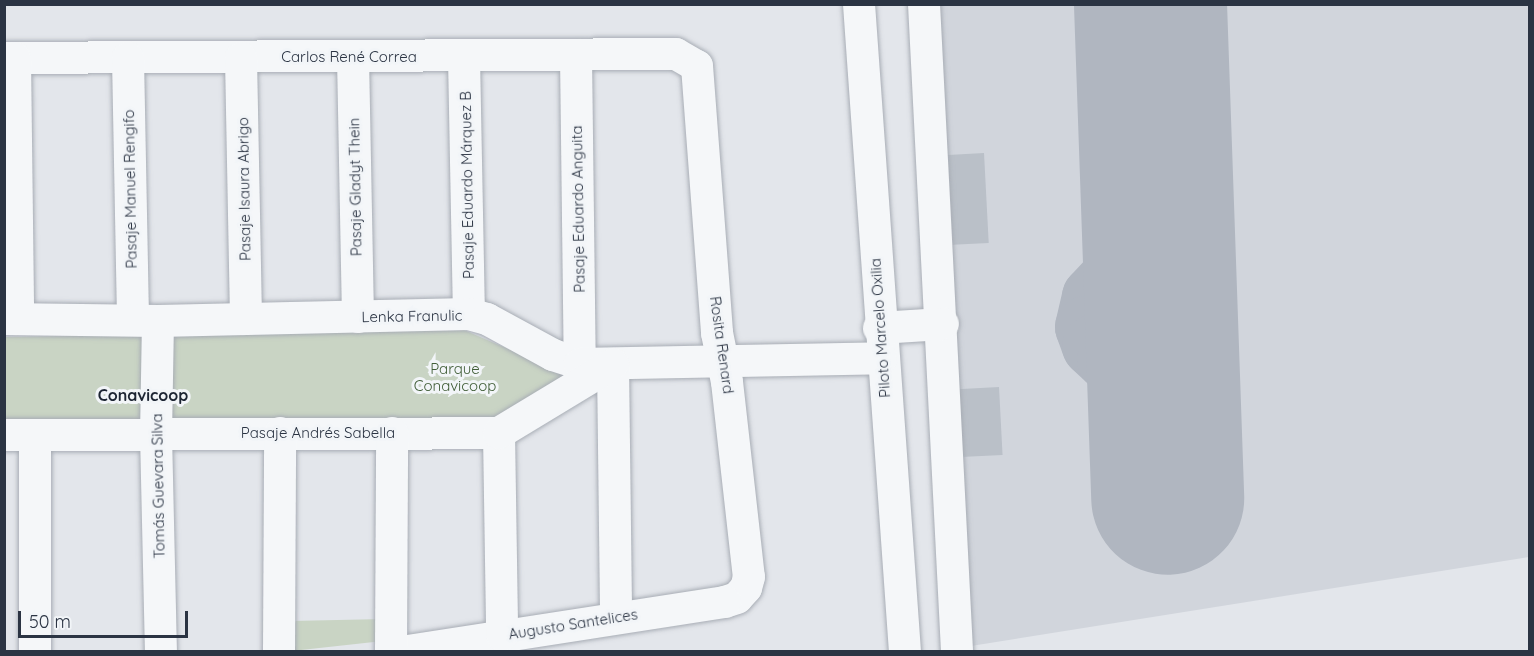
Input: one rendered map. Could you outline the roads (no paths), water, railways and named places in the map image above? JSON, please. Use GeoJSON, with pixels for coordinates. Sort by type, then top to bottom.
{"type":"FeatureCollection","features":[{"type":"Feature","properties":{"kind":"street","name":"Piloto Marcelo Oxilia"},"geometry":{"type":"LineString","coordinates":[[859,4],[880,343],[905,651]]}},
{"type":"Feature","properties":{"kind":"street"},"geometry":{"type":"LineString","coordinates":[[924,4],[943,324],[957,651]]}},
{"type":"Feature","properties":{"kind":"street","name":"Carlos René Correa"},"geometry":{"type":"LineString","coordinates":[[10,58],[676,54],[692,60]]}},
{"type":"Feature","properties":{"kind":"street","name":"Pasaje Eduardo Anguita"},"geometry":{"type":"LineString","coordinates":[[576,55],[580,364]]}},
{"type":"Feature","properties":{"kind":"street","name":"Pasaje Gladyt Thein"},"geometry":{"type":"LineString","coordinates":[[353,57],[357,317]]}},
{"type":"Feature","properties":{"kind":"street","name":"Pasaje Eduardo Márquez B"},"geometry":{"type":"LineString","coordinates":[[464,57],[469,314]]}},
{"type":"Feature","properties":{"kind":"street"},"geometry":{"type":"LineString","coordinates":[[10,58],[11,319]]}},
{"type":"Feature","properties":{"kind":"street","name":"Pasaje Manuel Rengifo"},"geometry":{"type":"LineString","coordinates":[[128,58],[146,320]]}},
{"type":"Feature","properties":{"kind":"street","name":"Pasaje Isaura Abrigo"},"geometry":{"type":"LineString","coordinates":[[241,58],[246,319]]}},
{"type":"Feature","properties":{"kind":"street","name":"Rosita Renard"},"geometry":{"type":"LineString","coordinates":[[692,60],[700,78],[717,333],[749,577],[742,593]]}},
{"type":"Feature","properties":{"kind":"street","name":"Lenka Franulic"},"geometry":{"type":"LineString","coordinates":[[11,319],[246,319],[469,314],[487,319],[554,355],[580,364],[722,360],[880,343],[943,324]]}},
{"type":"Feature","properties":{"kind":"street","name":"Tomás Guevara Silva"},"geometry":{"type":"LineString","coordinates":[[146,320],[156,434],[161,651]]}},
{"type":"Feature","properties":{"kind":"street"},"geometry":{"type":"LineString","coordinates":[[502,635],[499,432],[613,364]]}},
{"type":"Feature","properties":{"kind":"street"},"geometry":{"type":"LineString","coordinates":[[613,364],[616,617]]}},
{"type":"Feature","properties":{"kind":"street","name":"Pasaje Andrés Sabella"},"geometry":{"type":"LineString","coordinates":[[20,435],[499,432]]}},
{"type":"Feature","properties":{"kind":"street"},"geometry":{"type":"LineString","coordinates":[[391,651],[392,433]]}},
{"type":"Feature","properties":{"kind":"street"},"geometry":{"type":"LineString","coordinates":[[279,651],[280,434]]}},
{"type":"Feature","properties":{"kind":"street"},"geometry":{"type":"LineString","coordinates":[[20,435],[35,651]]}},
{"type":"Feature","properties":{"kind":"street","name":"Augusto Santelices"},"geometry":{"type":"LineString","coordinates":[[401,651],[724,602],[742,593]]}},
{"type":"Feature","properties":{"kind":"district","name":"Conavicoop"},"geometry":{"type":"Point","coordinates":[143,395]}},
{"type":"Feature","properties":{"kind":"park label","name":"Parque Conavicoop"},"geometry":{"type":"Point","coordinates":[455,376]}}]}
